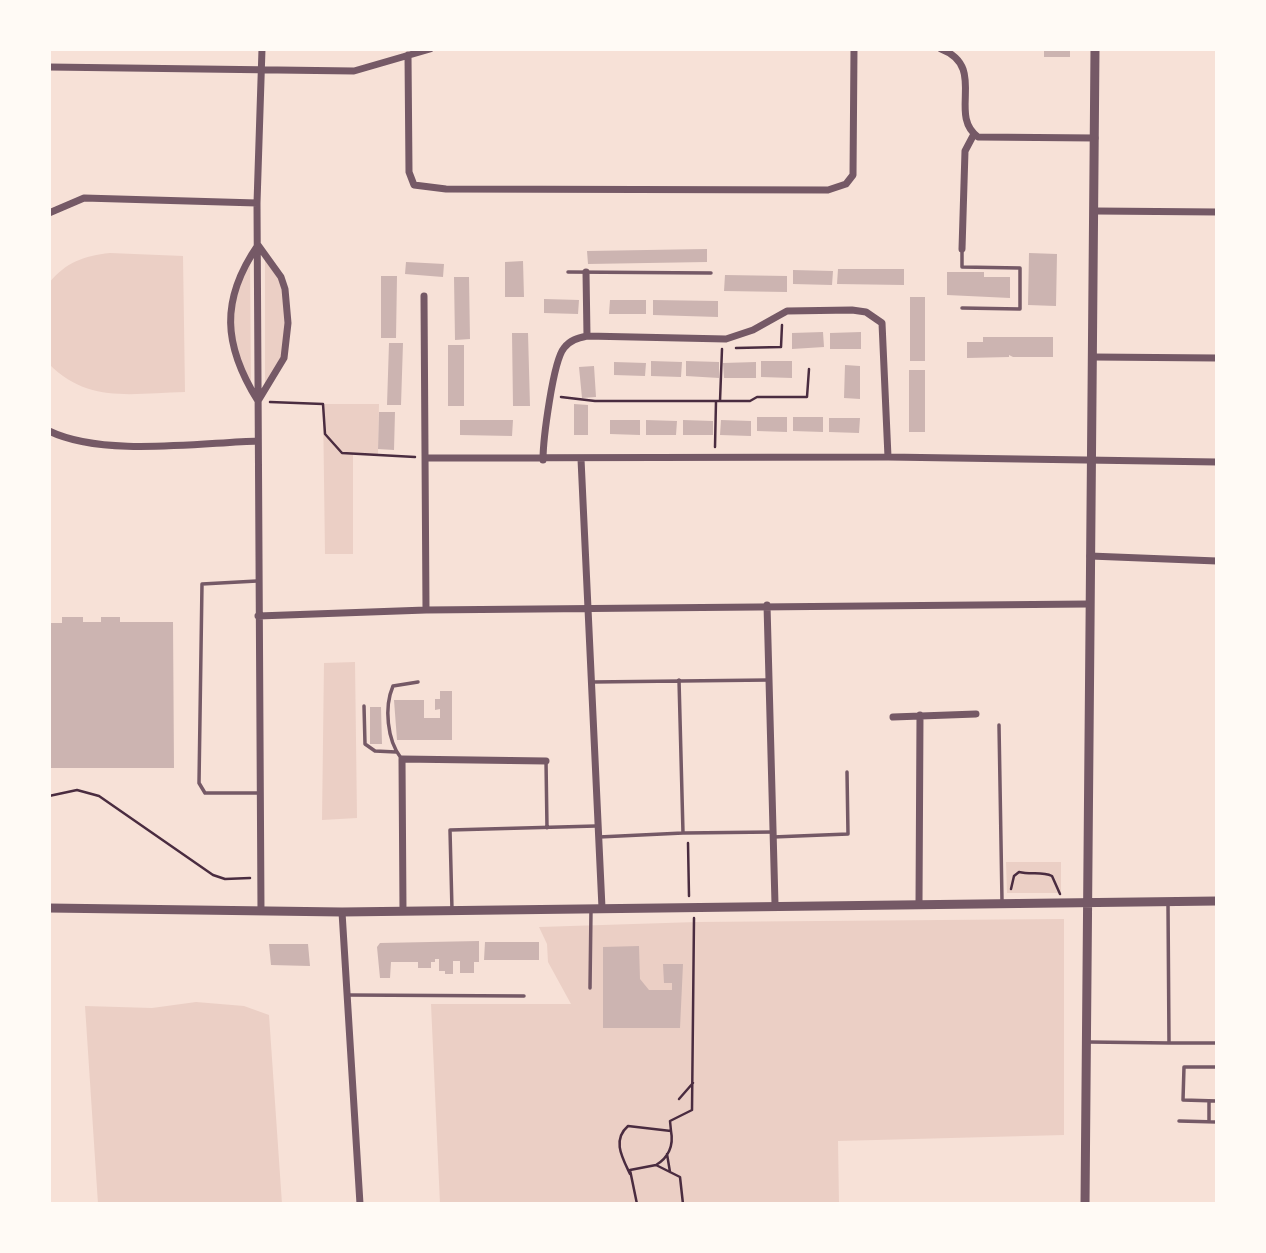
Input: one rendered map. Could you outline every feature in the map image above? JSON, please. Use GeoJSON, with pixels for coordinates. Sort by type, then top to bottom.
{"type":"FeatureCollection","features":[{"type":"Feature","properties":{"kind":"street"},"geometry":{"type":"LineString","coordinates":[[261,910],[257,203],[262,49]]}},
{"type":"Feature","properties":{"kind":"street"},"geometry":{"type":"LineString","coordinates":[[49,67],[354,71],[430,49]]}},
{"type":"Feature","properties":{"kind":"street"},"geometry":{"type":"LineString","coordinates":[[408,55],[409,172],[414,185],[446,189],[828,190],[846,184],[853,175],[854,49]]}},
{"type":"Feature","properties":{"kind":"street"},"geometry":{"type":"LineString","coordinates":[[941,49],[951,53],[962,65],[967,122],[974,134],[983,138],[1095,138]]}},
{"type":"Feature","properties":{"kind":"street"},"geometry":{"type":"LineString","coordinates":[[1093,1204],[1084,1204],[1088,604],[1096,211],[1095,49]]}},
{"type":"Feature","properties":{"kind":"street"},"geometry":{"type":"LineString","coordinates":[[962,249],[965,151],[974,134]]}},
{"type":"Feature","properties":{"kind":"street"},"geometry":{"type":"LineString","coordinates":[[49,213],[83,198],[257,203]]}},
{"type":"Feature","properties":{"kind":"street"},"geometry":{"type":"LineString","coordinates":[[1096,211],[1217,212]]}},
{"type":"Feature","properties":{"kind":"street"},"geometry":{"type":"LineString","coordinates":[[258,245],[281,277],[285,289],[288,323],[284,358],[258,401]]}},
{"type":"Feature","properties":{"kind":"street"},"geometry":{"type":"LineString","coordinates":[[258,245],[240,271],[230,315],[236,360],[258,401]]}},
{"type":"Feature","properties":{"kind":"street"},"geometry":{"type":"LineString","coordinates":[[586,272],[587,336]]}},
{"type":"Feature","properties":{"kind":"street"},"geometry":{"type":"LineString","coordinates":[[424,296],[426,610]]}},
{"type":"Feature","properties":{"kind":"street"},"geometry":{"type":"LineString","coordinates":[[543,460],[552,391],[562,349],[574,339],[587,336],[722,339],[753,330],[783,313],[852,310],[866,312],[882,323],[888,457]]}},
{"type":"Feature","properties":{"kind":"street"},"geometry":{"type":"LineString","coordinates":[[1093,357],[1217,358]]}},
{"type":"Feature","properties":{"kind":"street"},"geometry":{"type":"LineString","coordinates":[[49,431],[69,440],[97,446],[258,441]]}},
{"type":"Feature","properties":{"kind":"street"},"geometry":{"type":"LineString","coordinates":[[425,458],[543,460],[888,457],[1217,462]]}},
{"type":"Feature","properties":{"kind":"street"},"geometry":{"type":"LineString","coordinates":[[581,459],[602,908]]}},
{"type":"Feature","properties":{"kind":"street"},"geometry":{"type":"LineString","coordinates":[[1090,556],[1217,561]]}},
{"type":"Feature","properties":{"kind":"street"},"geometry":{"type":"LineString","coordinates":[[258,616],[426,610],[767,605],[1088,604]]}},
{"type":"Feature","properties":{"kind":"street"},"geometry":{"type":"LineString","coordinates":[[767,605],[775,904]]}},
{"type":"Feature","properties":{"kind":"street"},"geometry":{"type":"LineString","coordinates":[[893,717],[976,713]]}},
{"type":"Feature","properties":{"kind":"street"},"geometry":{"type":"LineString","coordinates":[[919,903],[920,715]]}},
{"type":"Feature","properties":{"kind":"street"},"geometry":{"type":"LineString","coordinates":[[403,911],[402,759],[546,761]]}},
{"type":"Feature","properties":{"kind":"street"},"geometry":{"type":"LineString","coordinates":[[49,908],[342,912],[775,904],[1217,901]]}},
{"type":"Feature","properties":{"kind":"street"},"geometry":{"type":"LineString","coordinates":[[342,912],[360,1204]]}},
{"type":"Feature","properties":{"kind":"lane"},"geometry":{"type":"LineString","coordinates":[[962,249],[962,267],[1020,268],[1020,309],[962,309]]}},
{"type":"Feature","properties":{"kind":"lane"},"geometry":{"type":"LineString","coordinates":[[568,272],[710,273]]}},
{"type":"Feature","properties":{"kind":"lane"},"geometry":{"type":"LineString","coordinates":[[258,581],[202,584],[199,783],[205,793],[261,793]]}},
{"type":"Feature","properties":{"kind":"lane"},"geometry":{"type":"LineString","coordinates":[[679,680],[686,833]]}},
{"type":"Feature","properties":{"kind":"lane"},"geometry":{"type":"LineString","coordinates":[[592,682],[769,680]]}},
{"type":"Feature","properties":{"kind":"lane"},"geometry":{"type":"LineString","coordinates":[[402,759],[389,734],[389,695],[393,686],[401,682],[418,682]]}},
{"type":"Feature","properties":{"kind":"lane"},"geometry":{"type":"LineString","coordinates":[[364,706],[365,744],[375,751],[396,752]]}},
{"type":"Feature","properties":{"kind":"lane"},"geometry":{"type":"LineString","coordinates":[[999,724],[1005,903]]}},
{"type":"Feature","properties":{"kind":"lane"},"geometry":{"type":"LineString","coordinates":[[546,761],[547,828]]}},
{"type":"Feature","properties":{"kind":"lane"},"geometry":{"type":"LineString","coordinates":[[599,836],[686,833],[848,834],[847,772]]}},
{"type":"Feature","properties":{"kind":"lane"},"geometry":{"type":"LineString","coordinates":[[452,910],[450,830],[598,826]]}},
{"type":"Feature","properties":{"kind":"lane"},"geometry":{"type":"LineString","coordinates":[[1168,902],[1169,1043]]}},
{"type":"Feature","properties":{"kind":"lane"},"geometry":{"type":"LineString","coordinates":[[590,988],[591,908]]}},
{"type":"Feature","properties":{"kind":"lane"},"geometry":{"type":"LineString","coordinates":[[346,995],[524,996]]}},
{"type":"Feature","properties":{"kind":"lane"},"geometry":{"type":"LineString","coordinates":[[1086,1042],[1217,1043]]}},
{"type":"Feature","properties":{"kind":"lane"},"geometry":{"type":"LineString","coordinates":[[1217,1068],[1184,1067],[1183,1100],[1217,1101]]}},
{"type":"Feature","properties":{"kind":"lane"},"geometry":{"type":"LineString","coordinates":[[1209,1101],[1209,1122]]}},
{"type":"Feature","properties":{"kind":"lane"},"geometry":{"type":"LineString","coordinates":[[1178,1121],[1217,1122]]}},
{"type":"Feature","properties":{"kind":"path"},"geometry":{"type":"LineString","coordinates":[[722,348],[781,347],[783,313]]}},
{"type":"Feature","properties":{"kind":"path"},"geometry":{"type":"LineString","coordinates":[[715,458],[722,339]]}},
{"type":"Feature","properties":{"kind":"path"},"geometry":{"type":"LineString","coordinates":[[552,391],[565,399],[718,401],[807,397],[809,369]]}},
{"type":"Feature","properties":{"kind":"path"},"geometry":{"type":"LineString","coordinates":[[258,401],[324,404],[325,434],[342,453],[425,458]]}},
{"type":"Feature","properties":{"kind":"path"},"geometry":{"type":"LineString","coordinates":[[49,796],[77,790],[99,796],[213,875],[225,879],[260,877]]}},
{"type":"Feature","properties":{"kind":"path"},"geometry":{"type":"LineString","coordinates":[[631,1174],[630,1170],[656,1165],[667,1154],[673,1139],[670,1121],[692,1110],[692,906],[686,833]]}},
{"type":"Feature","properties":{"kind":"path"},"geometry":{"type":"LineString","coordinates":[[1005,903],[1014,876],[1019,872],[1029,875],[1044,872],[1052,876],[1064,903]]}},
{"type":"Feature","properties":{"kind":"path"},"geometry":{"type":"LineString","coordinates":[[679,1099],[694,1083]]}},
{"type":"Feature","properties":{"kind":"path"},"geometry":{"type":"LineString","coordinates":[[637,1204],[631,1174],[618,1144],[622,1132],[628,1126],[671,1131]]}},
{"type":"Feature","properties":{"kind":"path"},"geometry":{"type":"LineString","coordinates":[[667,1154],[670,1172]]}},
{"type":"Feature","properties":{"kind":"path"},"geometry":{"type":"LineString","coordinates":[[656,1165],[680,1177],[683,1204]]}},
{"type":"Feature","properties":{"kind":"shaded area"},"geometry":{"type":"Polygon","coordinates":[[[110,253],[183,256],[185,392],[129,394],[95,391],[64,377],[49,364],[49,283],[76,261],[110,253]]]}},
{"type":"Feature","properties":{"kind":"shaded area"},"geometry":{"type":"Polygon","coordinates":[[[250,256],[251,390],[242,376],[230,315],[250,256]]]}},
{"type":"Feature","properties":{"kind":"shaded area"},"geometry":{"type":"Polygon","coordinates":[[[265,257],[285,289],[286,349],[265,390],[265,257]]]}},
{"type":"Feature","properties":{"kind":"shaded area"},"geometry":{"type":"Polygon","coordinates":[[[323,404],[379,404],[378,455],[353,454],[353,554],[325,554],[323,404]]]}},
{"type":"Feature","properties":{"kind":"shaded area"},"geometry":{"type":"Polygon","coordinates":[[[355,662],[357,818],[322,820],[324,663],[355,662]]]}},
{"type":"Feature","properties":{"kind":"shaded area"},"geometry":{"type":"Polygon","coordinates":[[[1006,862],[1061,862],[1061,893],[1007,893],[1006,862]]]}},
{"type":"Feature","properties":{"kind":"shaded area"},"geometry":{"type":"Polygon","coordinates":[[[1064,919],[1064,1135],[838,1141],[839,1204],[440,1204],[431,1004],[571,1004],[548,962],[547,944],[539,927],[697,922],[1064,919]]]}},
{"type":"Feature","properties":{"kind":"shaded area"},"geometry":{"type":"Polygon","coordinates":[[[196,1002],[244,1006],[269,1015],[282,1204],[98,1204],[85,1006],[152,1008],[196,1002]]]}},
{"type":"Feature","properties":{"kind":"building"},"geometry":{"type":"Polygon","coordinates":[[[1044,49],[1070,49],[1070,57],[1044,57],[1044,49]]]}},
{"type":"Feature","properties":{"kind":"building"},"geometry":{"type":"Polygon","coordinates":[[[707,249],[707,262],[588,264],[587,251],[707,249]]]}},
{"type":"Feature","properties":{"kind":"building"},"geometry":{"type":"Polygon","coordinates":[[[1029,253],[1057,254],[1056,306],[1028,305],[1029,253]]]}},
{"type":"Feature","properties":{"kind":"building"},"geometry":{"type":"Polygon","coordinates":[[[523,261],[524,297],[505,297],[505,262],[523,261]]]}},
{"type":"Feature","properties":{"kind":"building"},"geometry":{"type":"Polygon","coordinates":[[[406,262],[444,264],[443,277],[405,274],[406,262]]]}},
{"type":"Feature","properties":{"kind":"building"},"geometry":{"type":"Polygon","coordinates":[[[838,269],[904,269],[904,285],[837,284],[838,269]]]}},
{"type":"Feature","properties":{"kind":"building"},"geometry":{"type":"Polygon","coordinates":[[[793,270],[833,271],[832,285],[793,284],[793,270]]]}},
{"type":"Feature","properties":{"kind":"building"},"geometry":{"type":"Polygon","coordinates":[[[947,272],[984,272],[984,277],[1010,277],[1010,298],[947,295],[947,272]]]}},
{"type":"Feature","properties":{"kind":"building"},"geometry":{"type":"Polygon","coordinates":[[[725,275],[787,276],[787,292],[724,291],[725,275]]]}},
{"type":"Feature","properties":{"kind":"building"},"geometry":{"type":"Polygon","coordinates":[[[381,276],[397,276],[396,338],[381,338],[381,276]]]}},
{"type":"Feature","properties":{"kind":"building"},"geometry":{"type":"Polygon","coordinates":[[[454,277],[469,277],[470,339],[455,340],[454,277]]]}},
{"type":"Feature","properties":{"kind":"building"},"geometry":{"type":"Polygon","coordinates":[[[910,297],[925,297],[925,361],[910,361],[910,297]]]}},
{"type":"Feature","properties":{"kind":"building"},"geometry":{"type":"Polygon","coordinates":[[[544,299],[579,300],[578,314],[544,313],[544,299]]]}},
{"type":"Feature","properties":{"kind":"building"},"geometry":{"type":"Polygon","coordinates":[[[610,300],[646,300],[646,314],[609,314],[610,300]]]}},
{"type":"Feature","properties":{"kind":"building"},"geometry":{"type":"Polygon","coordinates":[[[653,300],[718,301],[718,317],[653,315],[653,300]]]}},
{"type":"Feature","properties":{"kind":"building"},"geometry":{"type":"Polygon","coordinates":[[[823,332],[824,347],[792,349],[792,333],[823,332]]]}},
{"type":"Feature","properties":{"kind":"building"},"geometry":{"type":"Polygon","coordinates":[[[861,332],[861,349],[830,349],[830,333],[861,332]]]}},
{"type":"Feature","properties":{"kind":"building"},"geometry":{"type":"Polygon","coordinates":[[[512,333],[528,333],[530,406],[513,406],[512,333]]]}},
{"type":"Feature","properties":{"kind":"building"},"geometry":{"type":"Polygon","coordinates":[[[983,337],[1053,337],[1053,357],[1009,355],[967,358],[967,342],[983,342],[983,337]]]}},
{"type":"Feature","properties":{"kind":"building"},"geometry":{"type":"Polygon","coordinates":[[[389,343],[403,343],[401,405],[387,405],[389,343]]]}},
{"type":"Feature","properties":{"kind":"building"},"geometry":{"type":"Polygon","coordinates":[[[448,345],[464,345],[464,406],[448,406],[448,345]]]}},
{"type":"Feature","properties":{"kind":"building"},"geometry":{"type":"Polygon","coordinates":[[[651,361],[682,362],[681,377],[651,376],[651,361]]]}},
{"type":"Feature","properties":{"kind":"building"},"geometry":{"type":"Polygon","coordinates":[[[686,361],[719,362],[719,378],[686,376],[686,361]]]}},
{"type":"Feature","properties":{"kind":"building"},"geometry":{"type":"Polygon","coordinates":[[[761,361],[792,361],[792,378],[761,377],[761,361]]]}},
{"type":"Feature","properties":{"kind":"building"},"geometry":{"type":"Polygon","coordinates":[[[614,362],[646,363],[645,376],[614,375],[614,362]]]}},
{"type":"Feature","properties":{"kind":"building"},"geometry":{"type":"Polygon","coordinates":[[[756,362],[756,378],[724,378],[723,363],[756,362]]]}},
{"type":"Feature","properties":{"kind":"building"},"geometry":{"type":"Polygon","coordinates":[[[845,365],[860,366],[860,399],[844,398],[845,365]]]}},
{"type":"Feature","properties":{"kind":"building"},"geometry":{"type":"Polygon","coordinates":[[[594,366],[596,397],[582,398],[579,367],[594,366]]]}},
{"type":"Feature","properties":{"kind":"building"},"geometry":{"type":"Polygon","coordinates":[[[909,370],[925,370],[925,432],[909,432],[909,370]]]}},
{"type":"Feature","properties":{"kind":"building"},"geometry":{"type":"Polygon","coordinates":[[[574,404],[588,405],[588,435],[574,435],[574,404]]]}},
{"type":"Feature","properties":{"kind":"building"},"geometry":{"type":"Polygon","coordinates":[[[379,412],[395,412],[394,450],[378,449],[379,412]]]}},
{"type":"Feature","properties":{"kind":"building"},"geometry":{"type":"Polygon","coordinates":[[[757,417],[787,417],[787,432],[757,431],[757,417]]]}},
{"type":"Feature","properties":{"kind":"building"},"geometry":{"type":"Polygon","coordinates":[[[793,417],[823,417],[823,432],[793,431],[793,417]]]}},
{"type":"Feature","properties":{"kind":"building"},"geometry":{"type":"Polygon","coordinates":[[[829,418],[860,418],[859,433],[829,432],[829,418]]]}},
{"type":"Feature","properties":{"kind":"building"},"geometry":{"type":"Polygon","coordinates":[[[460,420],[513,420],[512,436],[460,435],[460,420]]]}},
{"type":"Feature","properties":{"kind":"building"},"geometry":{"type":"Polygon","coordinates":[[[610,420],[640,420],[640,435],[610,434],[610,420]]]}},
{"type":"Feature","properties":{"kind":"building"},"geometry":{"type":"Polygon","coordinates":[[[646,420],[677,421],[676,435],[646,435],[646,420]]]}},
{"type":"Feature","properties":{"kind":"building"},"geometry":{"type":"Polygon","coordinates":[[[683,420],[713,421],[713,435],[683,435],[683,420]]]}},
{"type":"Feature","properties":{"kind":"building"},"geometry":{"type":"Polygon","coordinates":[[[721,420],[751,421],[751,436],[720,435],[721,420]]]}},
{"type":"Feature","properties":{"kind":"building"},"geometry":{"type":"Polygon","coordinates":[[[62,617],[83,617],[83,622],[101,622],[101,617],[120,617],[120,622],[173,622],[174,768],[49,768],[49,623],[62,623],[62,617]]]}},
{"type":"Feature","properties":{"kind":"building"},"geometry":{"type":"Polygon","coordinates":[[[440,691],[452,691],[452,740],[397,740],[394,700],[424,700],[424,718],[440,718],[440,709],[435,710],[435,699],[440,699],[440,691]]]}},
{"type":"Feature","properties":{"kind":"building"},"geometry":{"type":"Polygon","coordinates":[[[370,707],[381,707],[382,744],[370,744],[370,707]]]}},
{"type":"Feature","properties":{"kind":"building"},"geometry":{"type":"Polygon","coordinates":[[[479,941],[479,962],[474,962],[474,973],[460,973],[460,961],[453,961],[453,974],[445,974],[445,971],[439,971],[439,959],[435,959],[435,962],[431,962],[431,968],[418,968],[418,962],[391,962],[390,978],[380,978],[377,947],[380,943],[479,941]]]}},
{"type":"Feature","properties":{"kind":"building"},"geometry":{"type":"Polygon","coordinates":[[[485,942],[539,942],[539,960],[484,960],[485,942]]]}},
{"type":"Feature","properties":{"kind":"building"},"geometry":{"type":"Polygon","coordinates":[[[269,944],[308,944],[310,966],[271,965],[269,944]]]}},
{"type":"Feature","properties":{"kind":"building"},"geometry":{"type":"Polygon","coordinates":[[[639,946],[640,979],[649,990],[672,990],[672,983],[664,983],[663,964],[683,964],[680,1028],[603,1028],[603,947],[639,946]]]}}]}
